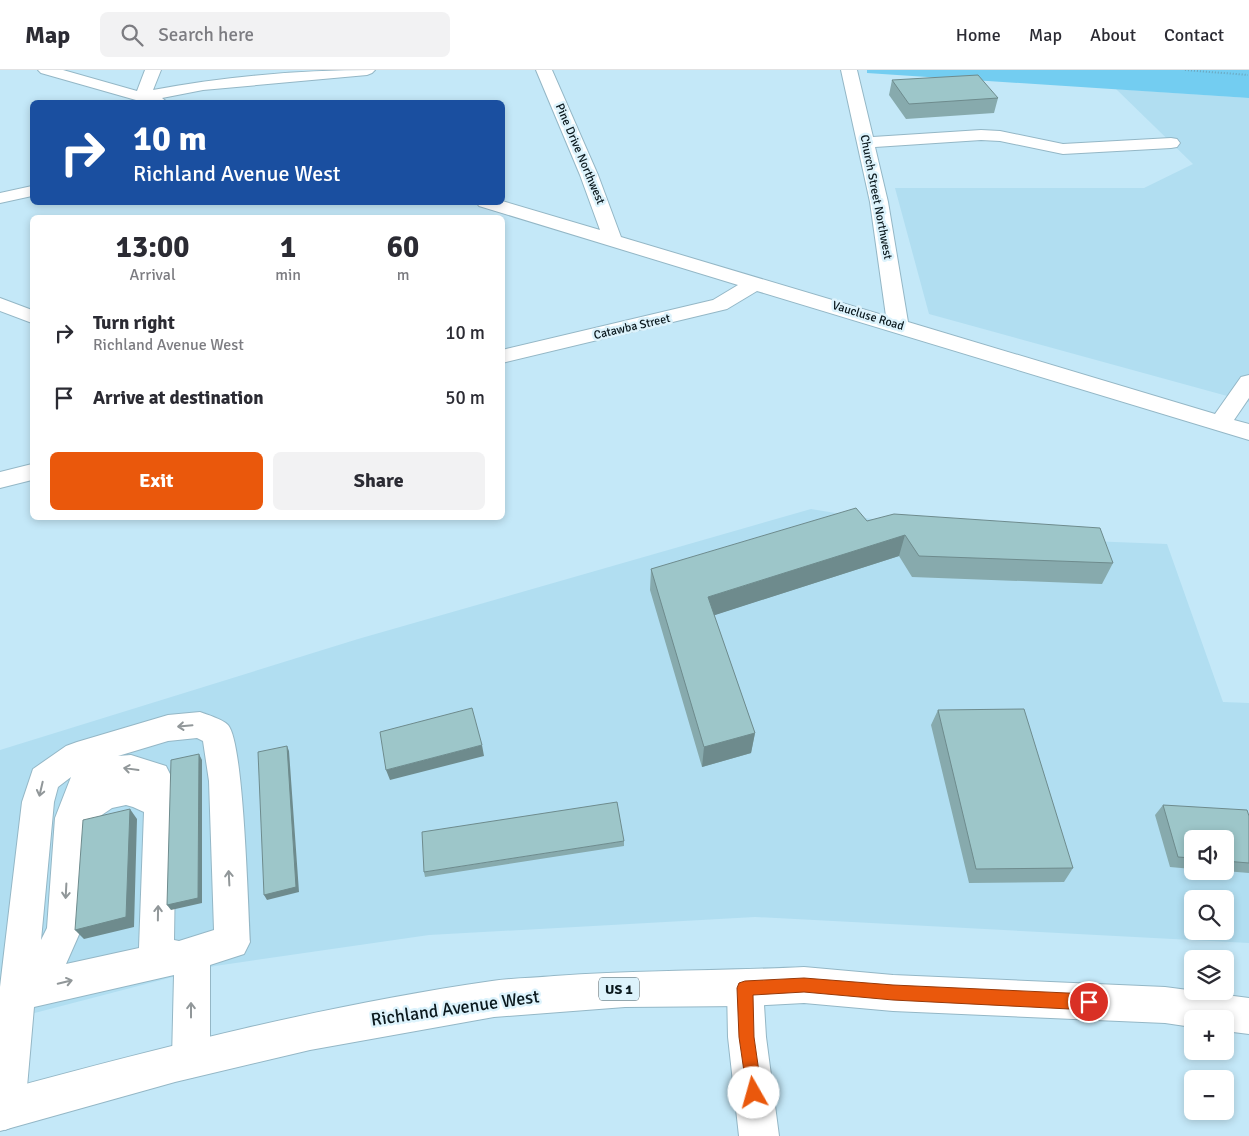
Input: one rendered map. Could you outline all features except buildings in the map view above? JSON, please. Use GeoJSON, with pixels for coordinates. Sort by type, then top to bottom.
{"type":"FeatureCollection","features":[{"type":"Feature","properties":{"kind":"street"},"geometry":{"type":"LineString","coordinates":[[46,70],[153,100]]}},
{"type":"Feature","properties":{"kind":"street"},"geometry":{"type":"LineString","coordinates":[[143,97],[153,70]]}},
{"type":"Feature","properties":{"kind":"street"},"geometry":{"type":"LineString","coordinates":[[143,97],[203,85],[367,70]]}},
{"type":"Feature","properties":{"kind":"street","name":"Pine Drive Northwest"},"geometry":{"type":"LineString","coordinates":[[544,70],[591,177],[612,239]]}},
{"type":"Feature","properties":{"kind":"street","name":"Church Street Northwest"},"geometry":{"type":"LineString","coordinates":[[849,70],[879,202],[898,325]]}},
{"type":"Feature","properties":{"kind":"street"},"geometry":{"type":"LineString","coordinates":[[866,142],[981,135],[1000,136],[1063,149],[1171,143]]}},
{"type":"Feature","properties":{"kind":"street"},"geometry":{"type":"LineString","coordinates":[[0,198],[30,191]]}},
{"type":"Feature","properties":{"kind":"street","name":"Vaucluse Road"},"geometry":{"type":"LineString","coordinates":[[496,205],[898,325],[1220,424],[1247,437]]}},
{"type":"Feature","properties":{"kind":"street","name":"Catawba Street"},"geometry":{"type":"LineString","coordinates":[[505,356],[720,305],[755,283]]}},
{"type":"Feature","properties":{"kind":"street"},"geometry":{"type":"LineString","coordinates":[[0,304],[30,316]]}},
{"type":"Feature","properties":{"kind":"street"},"geometry":{"type":"LineString","coordinates":[[1220,424],[1249,382]]}},
{"type":"Feature","properties":{"kind":"street"},"geometry":{"type":"LineString","coordinates":[[0,480],[30,472]]}},
{"type":"Feature","properties":{"kind":"street"},"geometry":{"type":"LineString","coordinates":[[2,1110],[19,983],[38,802],[44,779],[77,756],[168,728],[200,724],[217,734],[225,781],[232,942],[156,962],[19,983]]}},
{"type":"Feature","properties":{"kind":"street"},"geometry":{"type":"LineString","coordinates":[[19,983],[51,957],[64,930],[71,818],[82,787],[91,777],[107,770],[131,768],[155,776],[160,805],[156,962]]}},
{"type":"Feature","properties":{"kind":"street"},"geometry":{"type":"LineString","coordinates":[[191,1059],[192,954]]}},
{"type":"Feature","properties":{"kind":"street","name":"Richland Avenue West"},"geometry":{"type":"LineString","coordinates":[[2,1110],[191,1059],[310,1031],[494,999],[625,989],[745,988],[804,985],[893,993],[1165,1005],[1249,1016]]}},
{"type":"Feature","properties":{"kind":"street"},"geometry":{"type":"LineString","coordinates":[[745,988],[746,1037],[759,1136]]}},
{"type":"Feature","properties":{"kind":"path"},"geometry":{"type":"LineString","coordinates":[[1185,70],[1248,76]]}},
{"type":"Feature","properties":{"kind":"shaded area"},"geometry":{"type":"Polygon","coordinates":[[[867,70],[1249,70],[1249,98],[867,73],[867,70]]]}},
{"type":"Feature","properties":{"kind":"shaded area"},"geometry":{"type":"Polygon","coordinates":[[[1116,89],[1249,98],[1249,402],[929,314],[895,188],[1144,188],[1193,164],[1116,89]]]}},
{"type":"Feature","properties":{"kind":"shaded area"},"geometry":{"type":"Polygon","coordinates":[[[811,509],[981,537],[1167,544],[1223,702],[1249,703],[1249,943],[1192,940],[1234,940],[1234,890],[1184,890],[1184,940],[755,917],[429,935],[215,966],[0,1022],[0,750],[358,639],[811,509]]]}},
{"type":"Feature","properties":{"kind":"route"},"geometry":{"type":"LineString","coordinates":[[754,1093],[746,1037],[745,988],[804,985],[893,993],[1089,1002]]}}]}
